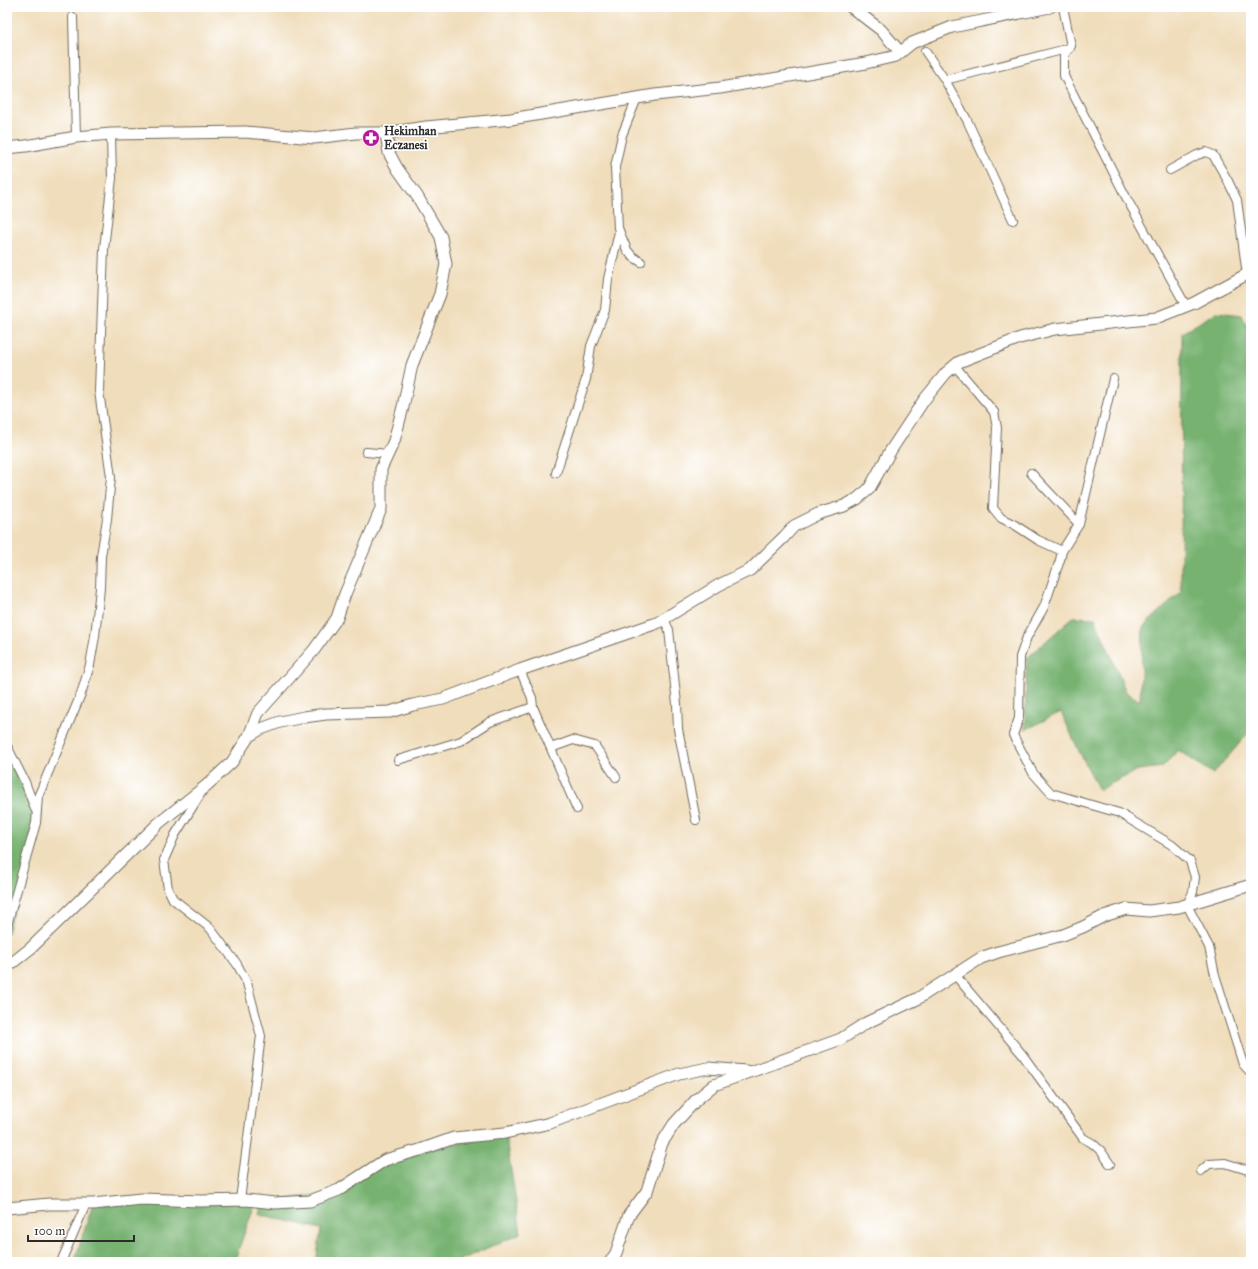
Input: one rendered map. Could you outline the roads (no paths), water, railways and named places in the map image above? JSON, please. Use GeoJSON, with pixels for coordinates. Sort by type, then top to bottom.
{"type":"FeatureCollection","features":[{"type":"Feature","properties":{"kind":"street"},"geometry":{"type":"LineString","coordinates":[[851,7],[880,30],[900,52]]}},
{"type":"Feature","properties":{"kind":"street"},"geometry":{"type":"LineString","coordinates":[[7,148],[76,137],[111,134],[245,132],[314,138],[356,133],[386,133],[426,127],[511,119],[637,98],[720,88],[866,63],[896,56],[912,43],[952,27],[1050,7]]}},
{"type":"Feature","properties":{"kind":"street"},"geometry":{"type":"LineString","coordinates":[[1063,7],[1071,46],[1064,56],[1064,76],[1068,86],[1128,201],[1186,306]]}},
{"type":"Feature","properties":{"kind":"street"},"geometry":{"type":"LineString","coordinates":[[73,17],[76,137]]}},
{"type":"Feature","properties":{"kind":"street"},"geometry":{"type":"LineString","coordinates":[[945,80],[1070,48]]}},
{"type":"Feature","properties":{"kind":"street"},"geometry":{"type":"LineString","coordinates":[[925,51],[945,80],[967,120],[1013,220]]}},
{"type":"Feature","properties":{"kind":"street"},"geometry":{"type":"LineString","coordinates":[[637,98],[622,135],[615,167],[619,232],[627,250],[632,256],[641,262]]}},
{"type":"Feature","properties":{"kind":"street"},"geometry":{"type":"LineString","coordinates":[[7,967],[31,948],[159,823],[207,785],[232,762],[249,736],[258,713],[314,650],[337,618],[345,594],[381,510],[381,469],[394,441],[412,365],[440,294],[446,264],[441,237],[389,153],[386,133]]}},
{"type":"Feature","properties":{"kind":"street"},"geometry":{"type":"LineString","coordinates":[[7,925],[36,823],[38,797],[58,752],[83,687],[90,665],[95,636],[111,477],[99,391],[104,249],[112,178],[111,134]]}},
{"type":"Feature","properties":{"kind":"street"},"geometry":{"type":"LineString","coordinates":[[249,736],[260,729],[280,722],[304,717],[326,714],[390,712],[413,705],[443,699],[520,670],[606,642],[657,623],[719,585],[750,570],[794,526],[818,514],[844,506],[857,499],[869,489],[891,450],[924,400],[946,373],[959,362],[1020,338],[1054,329],[1156,318],[1186,306],[1249,273],[1237,200],[1213,154],[1206,152],[1197,155],[1170,170]]}},
{"type":"Feature","properties":{"kind":"street"},"geometry":{"type":"LineString","coordinates":[[556,473],[586,379],[590,346],[605,310],[608,279],[619,232]]}},
{"type":"Feature","properties":{"kind":"street"},"geometry":{"type":"LineString","coordinates":[[955,366],[994,412],[997,428],[994,463],[993,508],[1001,518],[1038,540],[1062,551]]}},
{"type":"Feature","properties":{"kind":"street"},"geometry":{"type":"LineString","coordinates":[[1113,379],[1079,524],[1062,551],[1044,607],[1027,637],[1020,657],[1019,718],[1013,735],[1033,773],[1051,793],[1119,813],[1172,845],[1190,862],[1195,876],[1192,892],[1187,905],[1209,947],[1215,975],[1243,1064],[1251,1073]]}},
{"type":"Feature","properties":{"kind":"street"},"geometry":{"type":"LineString","coordinates":[[366,452],[388,454]]}},
{"type":"Feature","properties":{"kind":"street"},"geometry":{"type":"LineString","coordinates":[[1031,473],[1079,524]]}},
{"type":"Feature","properties":{"kind":"street"},"geometry":{"type":"LineString","coordinates":[[664,619],[670,630],[678,729],[696,820]]}},
{"type":"Feature","properties":{"kind":"street"},"geometry":{"type":"LineString","coordinates":[[520,670],[532,698],[533,708],[577,809]]}},
{"type":"Feature","properties":{"kind":"street"},"geometry":{"type":"LineString","coordinates":[[398,760],[461,742],[490,722],[533,708]]}},
{"type":"Feature","properties":{"kind":"street"},"geometry":{"type":"LineString","coordinates":[[551,748],[573,740],[595,746],[616,777]]}},
{"type":"Feature","properties":{"kind":"street"},"geometry":{"type":"LineString","coordinates":[[7,746],[36,812]]}},
{"type":"Feature","properties":{"kind":"street"},"geometry":{"type":"LineString","coordinates":[[207,785],[175,834],[164,860],[168,889],[173,899],[210,928],[237,964],[247,983],[261,1036],[240,1200]]}},
{"type":"Feature","properties":{"kind":"street"},"geometry":{"type":"LineString","coordinates":[[610,1262],[616,1253],[629,1215],[647,1191],[662,1142],[674,1124],[714,1085],[841,1039],[866,1022],[917,999],[981,958],[1062,935],[1084,927],[1104,916],[1126,909],[1149,911],[1179,908],[1251,885]]}},
{"type":"Feature","properties":{"kind":"street"},"geometry":{"type":"LineString","coordinates":[[955,974],[1022,1054],[1083,1138],[1092,1143],[1101,1151],[1110,1164]]}},
{"type":"Feature","properties":{"kind":"street"},"geometry":{"type":"LineString","coordinates":[[7,1208],[50,1204],[86,1204],[141,1199],[201,1201],[240,1200],[275,1203],[310,1201],[339,1190],[385,1160],[454,1138],[505,1134],[550,1124],[576,1112],[679,1074],[708,1068],[751,1072]]}},
{"type":"Feature","properties":{"kind":"street"},"geometry":{"type":"LineString","coordinates":[[1201,1171],[1209,1164],[1225,1163],[1251,1171]]}},
{"type":"Feature","properties":{"kind":"street"},"geometry":{"type":"LineString","coordinates":[[61,1262],[86,1204]]}},
{"type":"Feature","properties":{"kind":"place","name":"Hekimhan Eczanesi"},"geometry":{"type":"Point","coordinates":[371,138]}}]}
